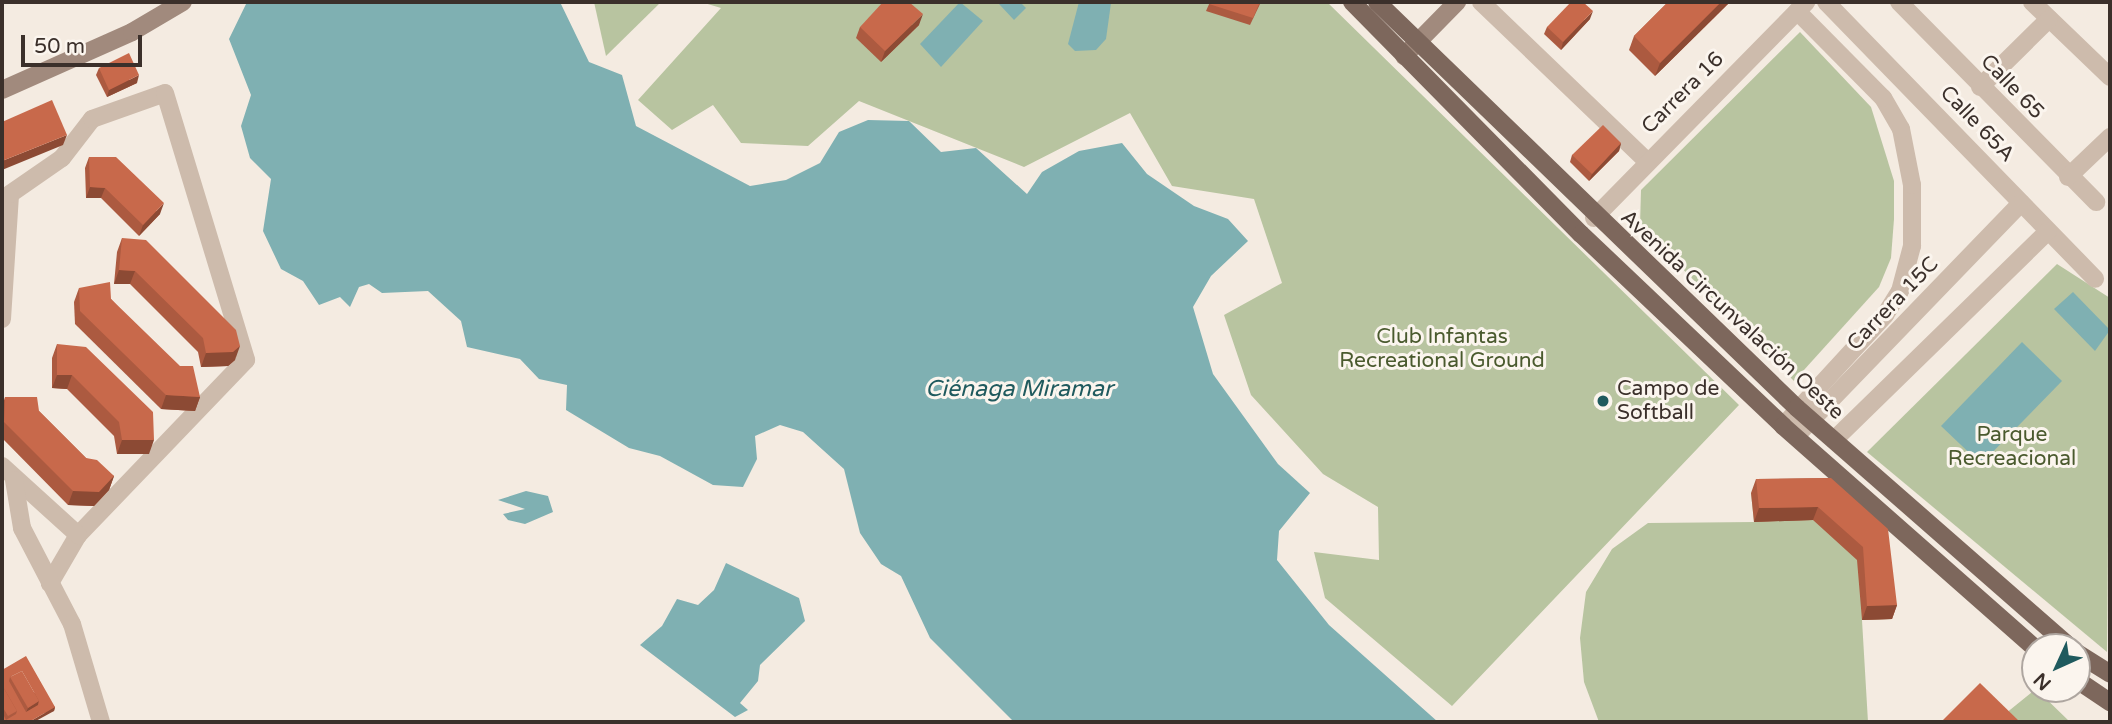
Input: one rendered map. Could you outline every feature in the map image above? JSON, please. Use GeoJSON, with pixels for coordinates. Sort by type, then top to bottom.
{"type":"FeatureCollection","features":[{"type":"Feature","properties":{"kind":"main road","name":"Avenida Circunvalación Oeste"},"geometry":{"type":"LineString","coordinates":[[1352,2],[1790,431],[2021,636]]}},
{"type":"Feature","properties":{"kind":"main road","name":"Avenida Circunvalación Oeste"},"geometry":{"type":"LineString","coordinates":[[1377,2],[1594,218],[1797,408],[2054,633]]}},
{"type":"Feature","properties":{"kind":"main road"},"geometry":{"type":"LineString","coordinates":[[2091,662],[2110,674]]}},
{"type":"Feature","properties":{"kind":"main road"},"geometry":{"type":"LineString","coordinates":[[2091,689],[2110,702]]}},
{"type":"Feature","properties":{"kind":"street"},"geometry":{"type":"LineString","coordinates":[[2,90],[132,32],[183,2]]}},
{"type":"Feature","properties":{"kind":"street"},"geometry":{"type":"LineString","coordinates":[[1404,55],[1457,2]]}},
{"type":"Feature","properties":{"kind":"street"},"geometry":{"type":"LineString","coordinates":[[1481,2],[1647,160]]}},
{"type":"Feature","properties":{"kind":"street","name":"Calle 65A"},"geometry":{"type":"LineString","coordinates":[[1826,2],[2095,279]]}},
{"type":"Feature","properties":{"kind":"street","name":"Calle 65"},"geometry":{"type":"LineString","coordinates":[[1899,2],[2068,177],[2096,202]]}},
{"type":"Feature","properties":{"kind":"street"},"geometry":{"type":"LineString","coordinates":[[2032,2],[2108,71]]}},
{"type":"Feature","properties":{"kind":"street"},"geometry":{"type":"LineString","coordinates":[[1790,431],[1797,408],[1900,291],[1912,246],[1912,186],[1897,122],[1884,98],[1801,6]]}},
{"type":"Feature","properties":{"kind":"street","name":"Carrera 16"},"geometry":{"type":"LineString","coordinates":[[1594,218],[1647,160],[1801,6]]}},
{"type":"Feature","properties":{"kind":"street"},"geometry":{"type":"LineString","coordinates":[[1980,87],[2049,19]]}},
{"type":"Feature","properties":{"kind":"street"},"geometry":{"type":"LineString","coordinates":[[2,319],[10,194],[62,158],[92,118],[165,93],[246,360],[78,535],[50,583]]}},
{"type":"Feature","properties":{"kind":"street"},"geometry":{"type":"LineString","coordinates":[[1897,122],[1921,100]]}},
{"type":"Feature","properties":{"kind":"street"},"geometry":{"type":"LineString","coordinates":[[2068,177],[2110,136]]}},
{"type":"Feature","properties":{"kind":"street","name":"Carrera 15C"},"geometry":{"type":"LineString","coordinates":[[1790,431],[1812,421],[2021,203]]}},
{"type":"Feature","properties":{"kind":"street"},"geometry":{"type":"LineString","coordinates":[[1834,440],[2048,230]]}},
{"type":"Feature","properties":{"kind":"street"},"geometry":{"type":"LineString","coordinates":[[2,466],[14,480],[78,535]]}},
{"type":"Feature","properties":{"kind":"street"},"geometry":{"type":"LineString","coordinates":[[14,480],[22,528],[72,624],[101,722]]}},
{"type":"Feature","properties":{"kind":"green space"},"geometry":{"type":"Polygon","coordinates":[[[594,2],[661,2],[606,56],[594,2]]]}},
{"type":"Feature","properties":{"kind":"green space","name":"Club Infantas Recreational Ground"},"geometry":{"type":"Polygon","coordinates":[[[701,2],[1327,2],[1739,405],[1452,706],[1325,598],[1314,552],[1379,560],[1378,507],[1323,474],[1251,395],[1224,315],[1282,283],[1254,199],[1172,186],[1130,113],[1024,167],[859,101],[808,146],[741,143],[713,105],[672,130],[638,100],[721,8],[701,2]]]}},
{"type":"Feature","properties":{"kind":"green space"},"geometry":{"type":"Polygon","coordinates":[[[1800,32],[1871,107],[1894,181],[1894,219],[1891,258],[1879,287],[1794,381],[1640,226],[1641,190],[1800,32]]]}},
{"type":"Feature","properties":{"kind":"green space","name":"Parque Recreacional"},"geometry":{"type":"Polygon","coordinates":[[[2057,264],[2110,298],[2107,652],[2091,639],[2091,633],[2084,633],[1867,452],[2057,264]]]}},
{"type":"Feature","properties":{"kind":"green space"},"geometry":{"type":"Polygon","coordinates":[[[1826,492],[1883,543],[1892,619],[1862,620],[1868,722],[1599,722],[1584,682],[1580,638],[1586,592],[1612,549],[1648,523],[1754,522],[1751,493],[1826,492]]]}},
{"type":"Feature","properties":{"kind":"green space"},"geometry":{"type":"Polygon","coordinates":[[[2021,701],[2050,703],[2070,722],[1948,722],[2000,718],[2021,701]]]}},
{"type":"Feature","properties":{"kind":"water","name":"Ciénaga Miramar"},"geometry":{"type":"Polygon","coordinates":[[[247,2],[560,2],[589,62],[622,75],[636,126],[750,186],[786,180],[820,163],[839,132],[868,120],[909,121],[941,152],[976,148],[1027,194],[1042,172],[1079,151],[1122,143],[1147,174],[1194,206],[1228,219],[1248,241],[1211,276],[1193,307],[1213,374],[1278,464],[1310,493],[1279,531],[1277,560],[1329,625],[1438,722],[1014,722],[930,638],[901,576],[881,564],[860,533],[844,469],[803,432],[780,425],[755,436],[757,459],[743,487],[713,485],[660,456],[629,448],[566,410],[567,385],[539,379],[520,359],[467,347],[461,321],[428,291],[382,293],[369,284],[359,287],[350,307],[340,297],[319,305],[303,281],[281,269],[263,231],[271,179],[250,158],[241,126],[251,95],[229,39],[247,2]]]}},
{"type":"Feature","properties":{"kind":"water"},"geometry":{"type":"Polygon","coordinates":[[[960,2],[983,21],[941,67],[920,44],[960,2]]]}},
{"type":"Feature","properties":{"kind":"water"},"geometry":{"type":"Polygon","coordinates":[[[1020,2],[1026,8],[1014,20],[999,4],[1020,2]]]}},
{"type":"Feature","properties":{"kind":"water"},"geometry":{"type":"Polygon","coordinates":[[[1079,2],[1111,3],[1106,39],[1096,50],[1075,51],[1068,44],[1079,2]]]}},
{"type":"Feature","properties":{"kind":"water"},"geometry":{"type":"Polygon","coordinates":[[[2073,292],[2110,330],[2095,351],[2054,309],[2073,292]]]}},
{"type":"Feature","properties":{"kind":"water"},"geometry":{"type":"Polygon","coordinates":[[[2022,342],[2062,381],[1981,464],[1941,426],[2022,342]]]}},
{"type":"Feature","properties":{"kind":"water"},"geometry":{"type":"Polygon","coordinates":[[[526,491],[548,496],[553,512],[525,524],[508,520],[503,514],[525,509],[498,500],[526,491]]]}},
{"type":"Feature","properties":{"kind":"water"},"geometry":{"type":"Polygon","coordinates":[[[726,563],[799,598],[805,621],[760,665],[758,681],[740,703],[748,710],[735,717],[640,645],[662,626],[677,599],[698,605],[714,590],[726,563]]]}},
{"type":"Feature","properties":{"kind":"building"},"geometry":{"type":"Polygon","coordinates":[[[883,2],[909,2],[923,14],[885,51],[860,27],[883,2]]]}},
{"type":"Feature","properties":{"kind":"building"},"geometry":{"type":"Polygon","coordinates":[[[1260,2],[1253,18],[1209,4],[1260,2]]]}},
{"type":"Feature","properties":{"kind":"building"},"geometry":{"type":"Polygon","coordinates":[[[1571,2],[1583,2],[1593,11],[1563,42],[1547,27],[1571,2]]]}},
{"type":"Feature","properties":{"kind":"building"},"geometry":{"type":"Polygon","coordinates":[[[1668,2],[1721,2],[1660,63],[1634,36],[1668,2]]]}},
{"type":"Feature","properties":{"kind":"building"},"geometry":{"type":"Polygon","coordinates":[[[129,53],[139,75],[109,90],[99,68],[129,53]]]}},
{"type":"Feature","properties":{"kind":"building"},"geometry":{"type":"Polygon","coordinates":[[[52,100],[67,135],[2,161],[2,122],[52,100]]]}},
{"type":"Feature","properties":{"kind":"building"},"geometry":{"type":"Polygon","coordinates":[[[1603,125],[1621,143],[1592,174],[1572,155],[1603,125]]]}},
{"type":"Feature","properties":{"kind":"building"},"geometry":{"type":"Polygon","coordinates":[[[89,157],[116,157],[164,203],[143,225],[105,188],[90,187],[89,157]]]}},
{"type":"Feature","properties":{"kind":"building"},"geometry":{"type":"Polygon","coordinates":[[[122,238],[146,240],[236,330],[240,346],[233,352],[206,353],[203,338],[135,271],[119,270],[122,238]]]}},
{"type":"Feature","properties":{"kind":"building"},"geometry":{"type":"Polygon","coordinates":[[[110,282],[111,299],[180,366],[193,366],[200,397],[166,395],[80,311],[79,288],[110,282]]]}},
{"type":"Feature","properties":{"kind":"building"},"geometry":{"type":"Polygon","coordinates":[[[57,344],[86,347],[153,412],[154,440],[122,440],[119,422],[72,375],[57,375],[57,344]]]}},
{"type":"Feature","properties":{"kind":"building"},"geometry":{"type":"Polygon","coordinates":[[[5,397],[37,397],[39,411],[86,458],[97,460],[114,476],[99,492],[73,491],[4,422],[5,397]]]}},
{"type":"Feature","properties":{"kind":"building"},"geometry":{"type":"Polygon","coordinates":[[[1831,478],[1888,529],[1897,605],[1867,606],[1863,547],[1818,507],[1759,508],[1756,479],[1831,478]]]}},
{"type":"Feature","properties":{"kind":"building"},"geometry":{"type":"Polygon","coordinates":[[[26,656],[55,707],[29,722],[2,722],[2,712],[6,720],[17,711],[2,685],[2,670],[26,656]],[[22,671],[10,677],[9,681],[26,712],[38,705],[39,701],[22,671]]]}},
{"type":"Feature","properties":{"kind":"building"},"geometry":{"type":"Polygon","coordinates":[[[22,671],[39,701],[28,708],[10,677],[22,671]]]}},
{"type":"Feature","properties":{"kind":"building"},"geometry":{"type":"Polygon","coordinates":[[[1980,683],[2020,722],[1941,722],[1980,683]]]}},
{"type":"Feature","properties":{"kind":"building"},"geometry":{"type":"Polygon","coordinates":[[[2,685],[17,711],[8,716],[2,706],[2,685]]]}},
{"type":"Feature","properties":{"kind":"place","name":"Campo de Softball"},"geometry":{"type":"Point","coordinates":[1603,401]}}]}
